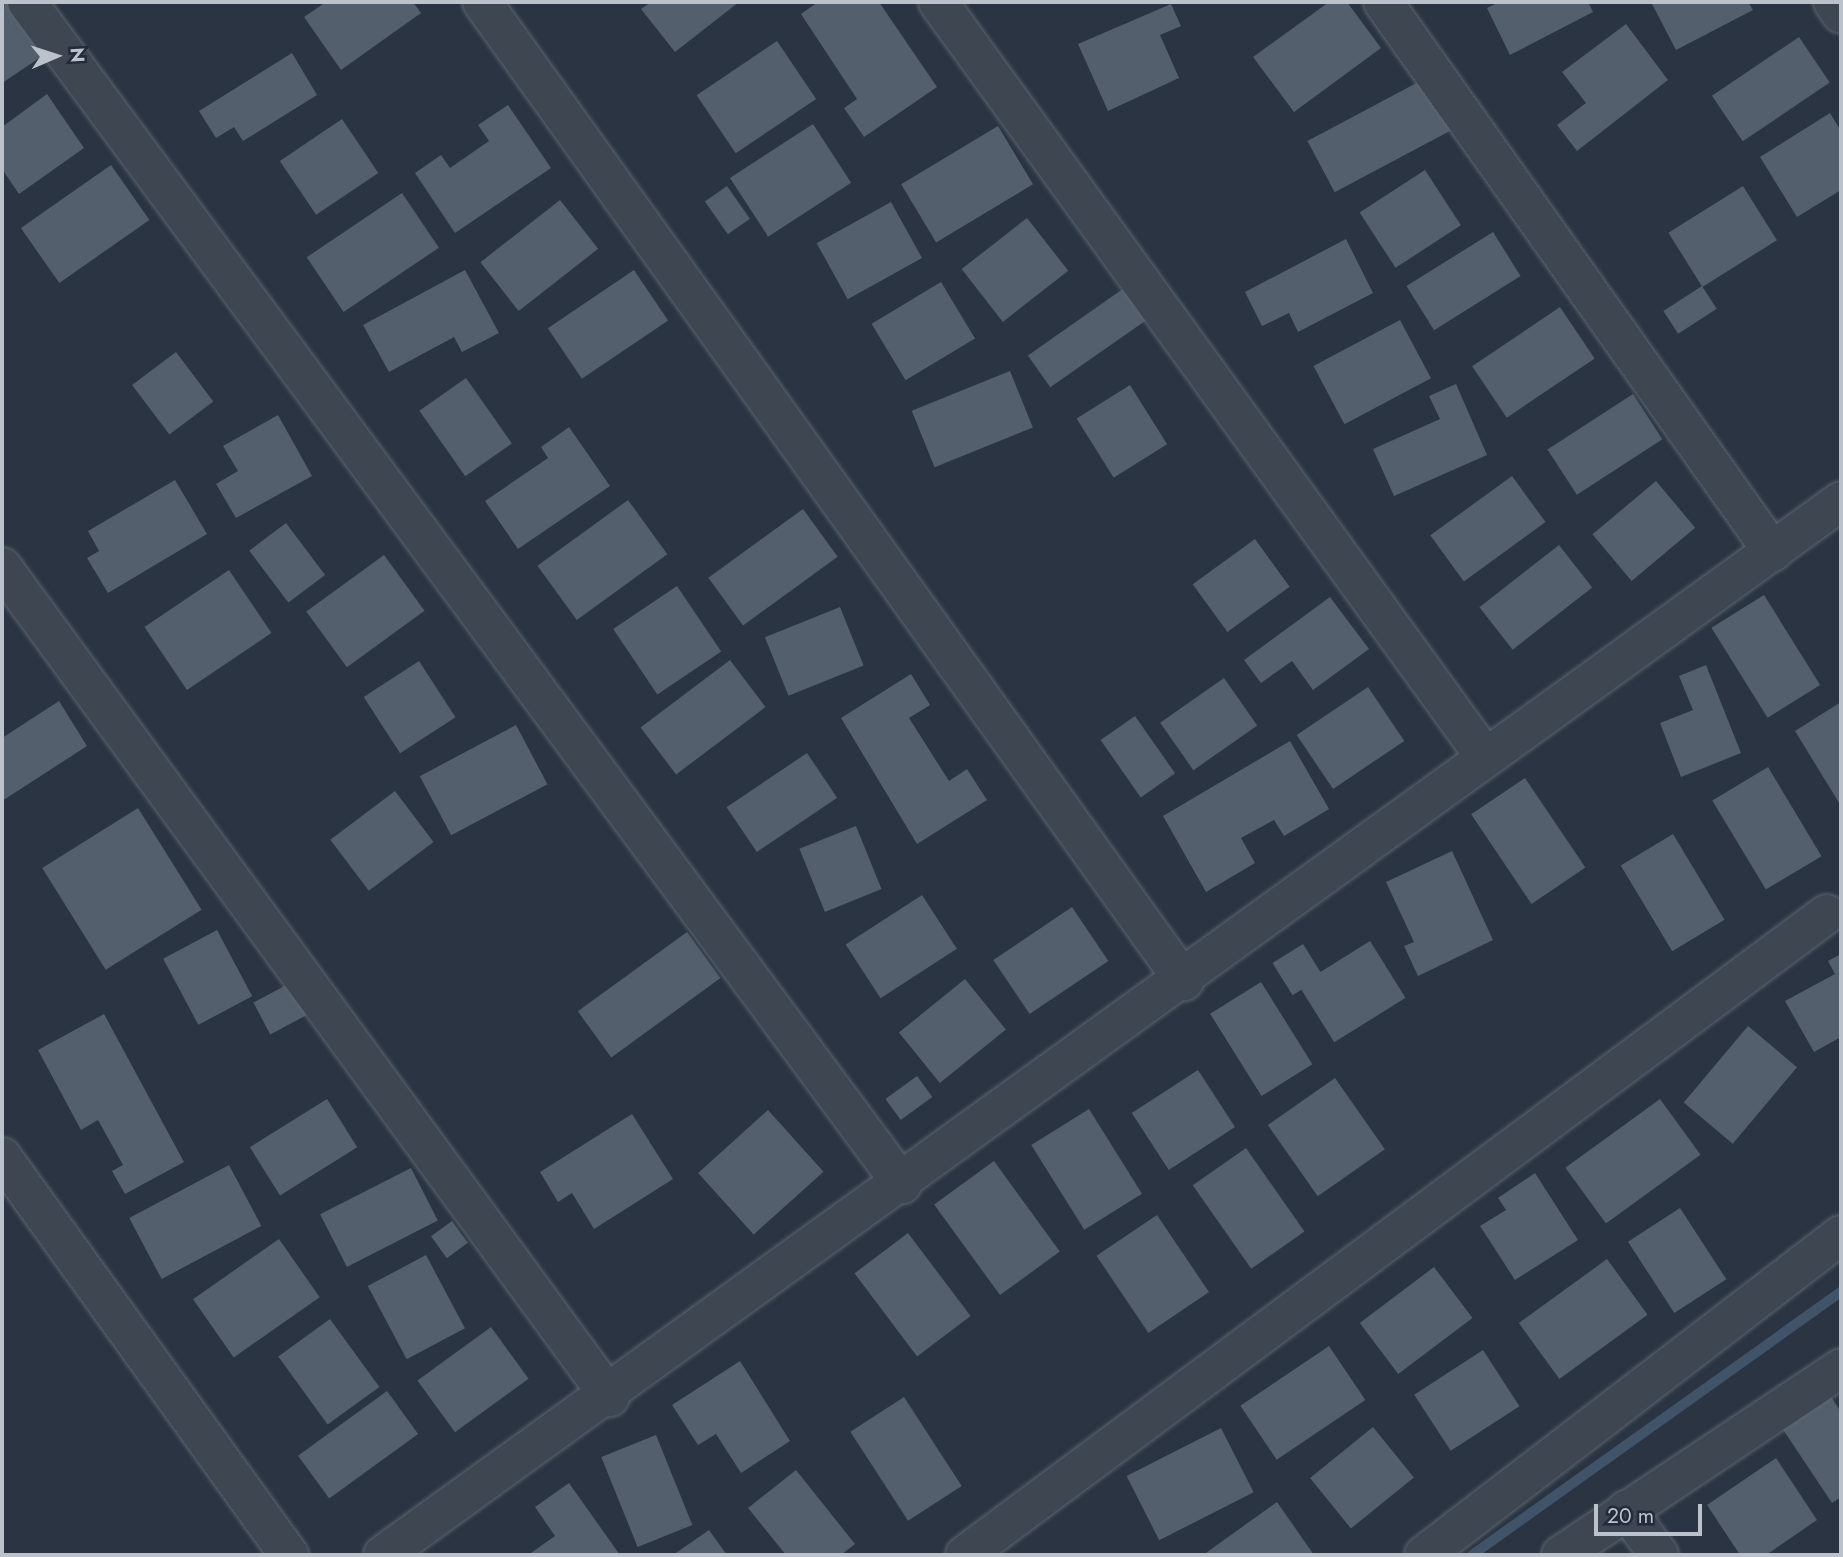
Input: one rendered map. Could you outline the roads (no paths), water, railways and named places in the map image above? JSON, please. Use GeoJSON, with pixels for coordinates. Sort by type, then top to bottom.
{"type":"FeatureCollection","features":[{"type":"Feature","properties":{"kind":"street"},"geometry":{"type":"LineString","coordinates":[[27,2],[902,1184]]}},
{"type":"Feature","properties":{"kind":"street"},"geometry":{"type":"LineString","coordinates":[[482,2],[1184,981]]}},
{"type":"Feature","properties":{"kind":"street"},"geometry":{"type":"LineString","coordinates":[[938,2],[1483,754]]}},
{"type":"Feature","properties":{"kind":"street"},"geometry":{"type":"LineString","coordinates":[[1382,2],[1773,552]]}},
{"type":"Feature","properties":{"kind":"street"},"geometry":{"type":"LineString","coordinates":[[1833,2],[1841,14]]}},
{"type":"Feature","properties":{"kind":"street"},"geometry":{"type":"LineString","coordinates":[[383,1555],[610,1397],[1184,981],[1483,754],[1773,552],[1841,501]]}},
{"type":"Feature","properties":{"kind":"street"},"geometry":{"type":"LineString","coordinates":[[2,567],[610,1397]]}},
{"type":"Feature","properties":{"kind":"street"},"geometry":{"type":"LineString","coordinates":[[965,1555],[1828,914]]}},
{"type":"Feature","properties":{"kind":"street"},"geometry":{"type":"LineString","coordinates":[[2,1157],[289,1555]]}},
{"type":"Feature","properties":{"kind":"street"},"geometry":{"type":"LineString","coordinates":[[1424,1555],[1841,1235]]}},
{"type":"Feature","properties":{"kind":"street"},"geometry":{"type":"LineString","coordinates":[[1561,1555],[1841,1368]]}},
{"type":"Feature","properties":{"kind":"street"},"geometry":{"type":"LineString","coordinates":[[1626,1510],[1659,1555]]}},
{"type":"Feature","properties":{"kind":"waterway"},"geometry":{"type":"LineString","coordinates":[[1472,1555],[1841,1292]]}}]}
